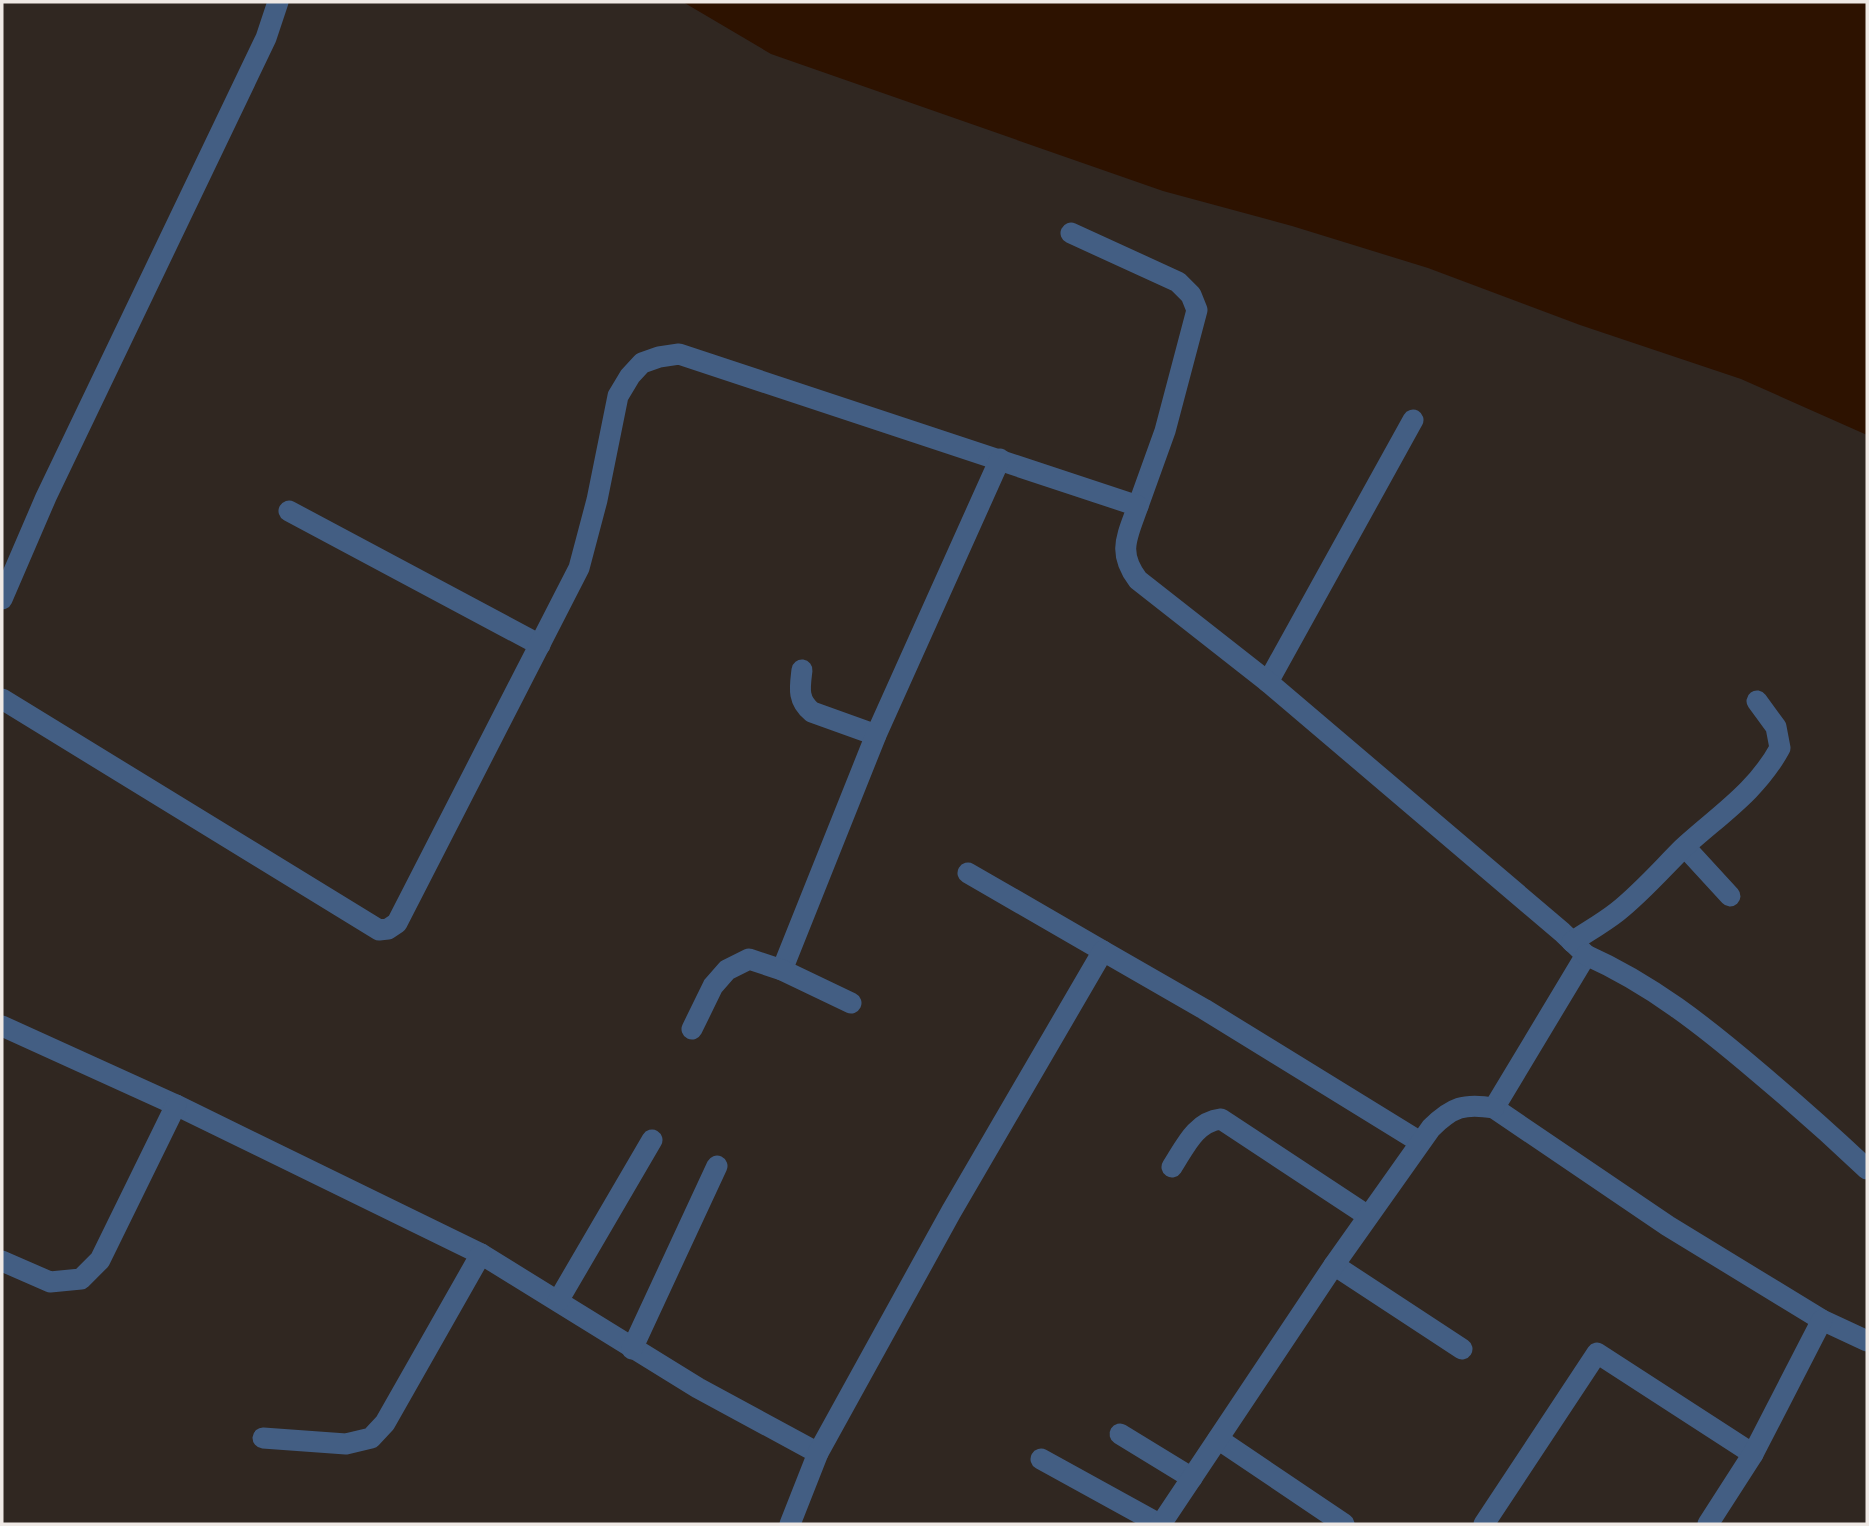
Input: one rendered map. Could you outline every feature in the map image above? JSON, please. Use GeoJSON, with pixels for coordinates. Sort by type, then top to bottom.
{"type":"FeatureCollection","features":[{"type":"Feature","properties":{"kind":"street"},"geometry":{"type":"LineString","coordinates":[[2,599],[46,497],[266,38],[278,2]]}},
{"type":"Feature","properties":{"kind":"street"},"geometry":{"type":"LineString","coordinates":[[1071,233],[1178,282],[1191,295],[1197,310],[1165,431],[1124,552],[1129,568],[1138,580],[1268,682],[1579,949],[1658,993],[1705,1027],[1824,1128],[1867,1169]]}},
{"type":"Feature","properties":{"kind":"street"},"geometry":{"type":"LineString","coordinates":[[2,699],[379,930],[388,929],[397,923],[579,568],[597,500],[618,396],[642,363],[679,354],[1138,506]]}},
{"type":"Feature","properties":{"kind":"street"},"geometry":{"type":"LineString","coordinates":[[1268,682],[1413,420]]}},
{"type":"Feature","properties":{"kind":"street"},"geometry":{"type":"LineString","coordinates":[[782,970],[876,735],[1000,459]]}},
{"type":"Feature","properties":{"kind":"street"},"geometry":{"type":"LineString","coordinates":[[289,511],[540,645]]}},
{"type":"Feature","properties":{"kind":"street"},"geometry":{"type":"LineString","coordinates":[[802,670],[800,694],[803,705],[812,712],[876,735]]}},
{"type":"Feature","properties":{"kind":"street"},"geometry":{"type":"LineString","coordinates":[[1494,1108],[1579,949],[1685,847],[1737,803],[1770,767],[1780,748],[1776,727],[1758,701]]}},
{"type":"Feature","properties":{"kind":"street"},"geometry":{"type":"LineString","coordinates":[[1685,847],[1730,896]]}},
{"type":"Feature","properties":{"kind":"street"},"geometry":{"type":"LineString","coordinates":[[968,873],[1204,1009],[1420,1142]]}},
{"type":"Feature","properties":{"kind":"street"},"geometry":{"type":"LineString","coordinates":[[790,1524],[818,1453],[951,1212],[1103,951]]}},
{"type":"Feature","properties":{"kind":"street"},"geometry":{"type":"LineString","coordinates":[[692,1029],[713,986],[727,970],[749,959],[782,970],[851,1003]]}},
{"type":"Feature","properties":{"kind":"street"},"geometry":{"type":"LineString","coordinates":[[2,1026],[176,1105],[481,1254],[632,1349],[818,1453]]}},
{"type":"Feature","properties":{"kind":"street"},"geometry":{"type":"LineString","coordinates":[[2,1261],[50,1282],[81,1279],[100,1260],[176,1105]]}},
{"type":"Feature","properties":{"kind":"street"},"geometry":{"type":"LineString","coordinates":[[1041,1459],[1160,1524],[1420,1142],[1444,1115],[1455,1108],[1478,1105],[1494,1108],[1668,1226],[1822,1321],[1867,1342]]}},
{"type":"Feature","properties":{"kind":"street"},"geometry":{"type":"LineString","coordinates":[[1172,1167],[1196,1130],[1209,1121],[1221,1119],[1368,1216]]}},
{"type":"Feature","properties":{"kind":"street"},"geometry":{"type":"LineString","coordinates":[[558,1301],[652,1140]]}},
{"type":"Feature","properties":{"kind":"street"},"geometry":{"type":"LineString","coordinates":[[632,1349],[717,1166]]}},
{"type":"Feature","properties":{"kind":"street"},"geometry":{"type":"LineString","coordinates":[[263,1438],[346,1444],[371,1438],[385,1423],[481,1254]]}},
{"type":"Feature","properties":{"kind":"street"},"geometry":{"type":"LineString","coordinates":[[1334,1265],[1462,1349]]}},
{"type":"Feature","properties":{"kind":"street"},"geometry":{"type":"LineString","coordinates":[[1708,1524],[1753,1454],[1822,1321]]}},
{"type":"Feature","properties":{"kind":"street"},"geometry":{"type":"LineString","coordinates":[[1484,1524],[1597,1353],[1753,1454]]}},
{"type":"Feature","properties":{"kind":"street"},"geometry":{"type":"LineString","coordinates":[[1120,1434],[1192,1478]]}},
{"type":"Feature","properties":{"kind":"street"},"geometry":{"type":"LineString","coordinates":[[1217,1439],[1345,1524]]}},
{"type":"Feature","properties":{"kind":"shaded area"},"geometry":{"type":"Polygon","coordinates":[[[683,2],[1867,2],[1867,435],[1741,379],[1580,325],[1428,268],[1292,226],[1163,191],[771,54],[683,2]]]}}]}
